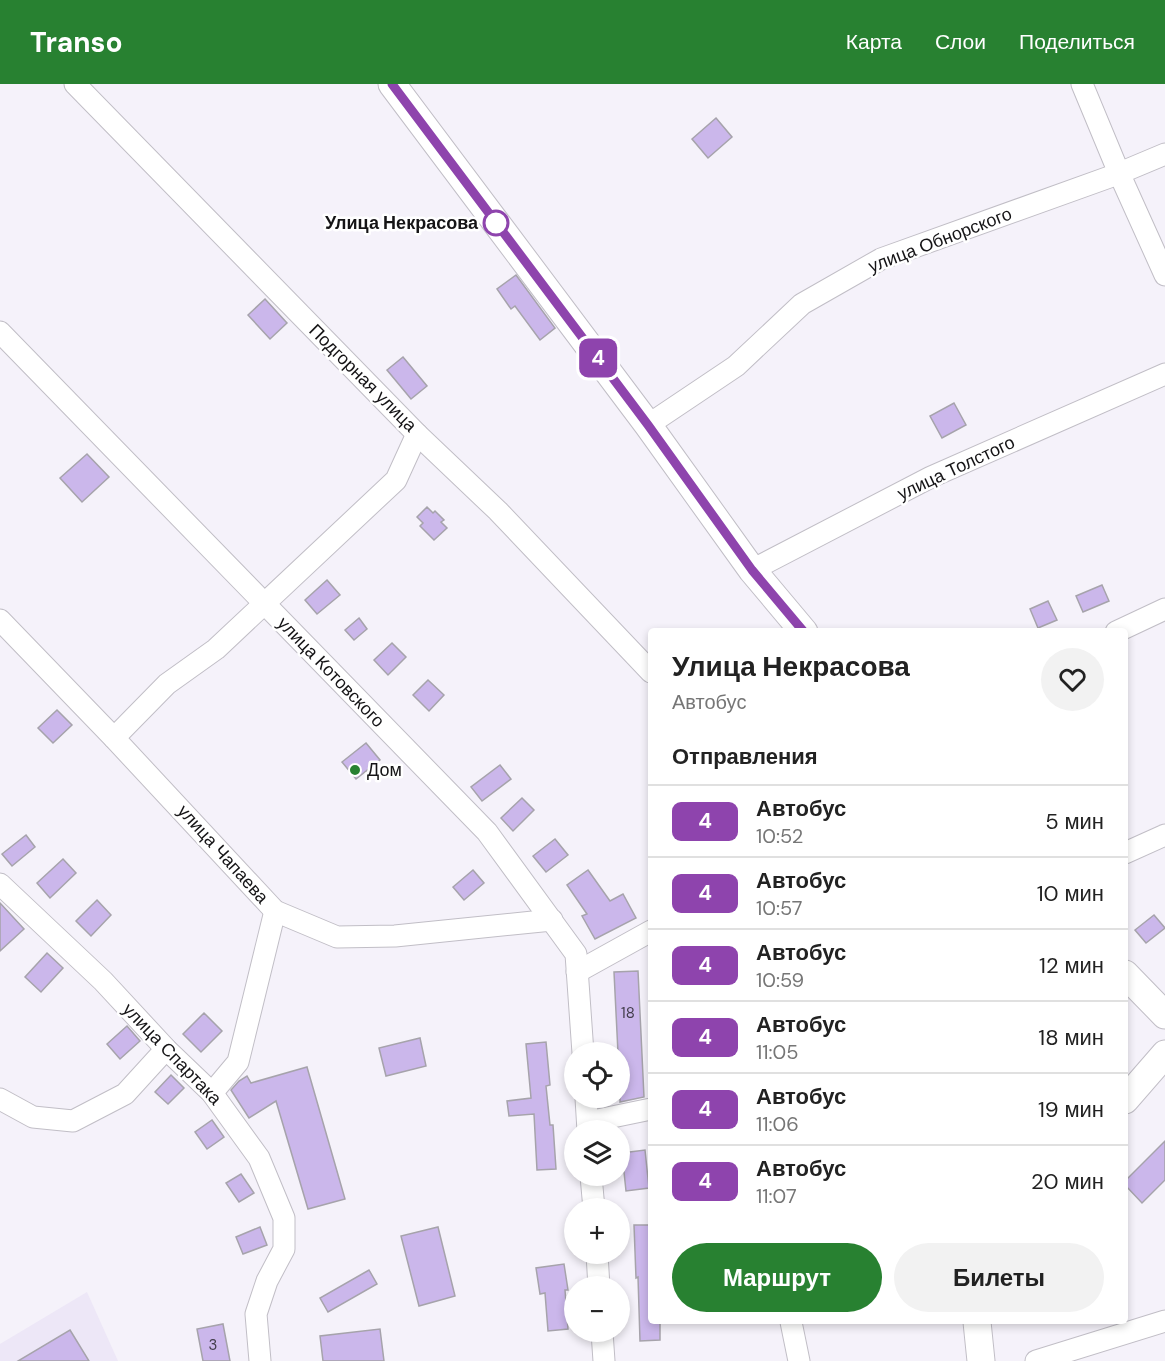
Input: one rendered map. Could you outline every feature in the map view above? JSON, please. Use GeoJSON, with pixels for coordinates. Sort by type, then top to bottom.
{"type":"FeatureCollection","features":[{"type":"Feature","properties":{"kind":"main road"},"geometry":{"type":"LineString","coordinates":[[392,84],[648,425],[752,570],[801,628]]}},
{"type":"Feature","properties":{"kind":"main road"},"geometry":{"type":"LineString","coordinates":[[1128,977],[1165,1015]]}},
{"type":"Feature","properties":{"kind":"main road"},"geometry":{"type":"LineString","coordinates":[[1128,1097],[1165,1054]]}},
{"type":"Feature","properties":{"kind":"main road"},"geometry":{"type":"LineString","coordinates":[[977,1324],[981,1361]]}},
{"type":"Feature","properties":{"kind":"street","name":"Подгорная улица"},"geometry":{"type":"LineString","coordinates":[[75,84],[417,434],[498,511],[648,669]]}},
{"type":"Feature","properties":{"kind":"street"},"geometry":{"type":"LineString","coordinates":[[1082,84],[1165,275]]}},
{"type":"Feature","properties":{"kind":"street","name":"улица Обнорского"},"geometry":{"type":"LineString","coordinates":[[648,425],[736,366],[802,304],[881,259],[1119,173],[1165,154]]}},
{"type":"Feature","properties":{"kind":"street","name":"улица Котовского"},"geometry":{"type":"LineString","coordinates":[[0,332],[487,832],[576,954],[582,1042]]}},
{"type":"Feature","properties":{"kind":"street","name":"улица Толстого"},"geometry":{"type":"LineString","coordinates":[[752,570],[931,477],[1165,374]]}},
{"type":"Feature","properties":{"kind":"street"},"geometry":{"type":"LineString","coordinates":[[114,738],[167,684],[216,649],[396,480],[417,434]]}},
{"type":"Feature","properties":{"kind":"street"},"geometry":{"type":"LineString","coordinates":[[1125,628],[1165,609]]}},
{"type":"Feature","properties":{"kind":"street","name":"улица Чапаева"},"geometry":{"type":"LineString","coordinates":[[0,620],[114,738],[275,911],[337,938],[395,936],[552,920]]}},
{"type":"Feature","properties":{"kind":"street"},"geometry":{"type":"LineString","coordinates":[[1128,852],[1165,836]]}},
{"type":"Feature","properties":{"kind":"street","name":"улица Спартака"},"geometry":{"type":"LineString","coordinates":[[0,884],[103,981],[166,1049],[212,1093],[259,1158],[284,1218],[284,1249],[267,1281],[256,1314],[260,1361]]}},
{"type":"Feature","properties":{"kind":"street"},"geometry":{"type":"LineString","coordinates":[[212,1093],[238,1062],[275,911]]}},
{"type":"Feature","properties":{"kind":"street"},"geometry":{"type":"LineString","coordinates":[[577,972],[648,933]]}},
{"type":"Feature","properties":{"kind":"street"},"geometry":{"type":"LineString","coordinates":[[0,1099],[33,1117],[73,1121],[125,1094],[166,1049]]}},
{"type":"Feature","properties":{"kind":"street"},"geometry":{"type":"LineString","coordinates":[[610,1120],[648,1110]]}},
{"type":"Feature","properties":{"kind":"street"},"geometry":{"type":"LineString","coordinates":[[1040,1360],[1165,1321]]}},
{"type":"Feature","properties":{"kind":"street"},"geometry":{"type":"LineString","coordinates":[[791,1324],[799,1361]]}},
{"type":"Feature","properties":{"kind":"street"},"geometry":{"type":"LineString","coordinates":[[603,1342],[604,1361]]}},
{"type":"Feature","properties":{"kind":"shaded area"},"geometry":{"type":"Polygon","coordinates":[[[87,1292],[118,1361],[0,1361],[0,1344],[87,1292]]]}},
{"type":"Feature","properties":{"kind":"building"},"geometry":{"type":"Polygon","coordinates":[[[716,118],[732,137],[708,158],[692,139],[716,118]]]}},
{"type":"Feature","properties":{"kind":"building"},"geometry":{"type":"Polygon","coordinates":[[[516,275],[555,328],[540,340],[515,306],[511,309],[497,289],[516,275]]]}},
{"type":"Feature","properties":{"kind":"building"},"geometry":{"type":"Polygon","coordinates":[[[265,299],[287,323],[270,339],[248,315],[265,299]]]}},
{"type":"Feature","properties":{"kind":"building"},"geometry":{"type":"Polygon","coordinates":[[[403,357],[427,386],[411,399],[387,370],[403,357]]]}},
{"type":"Feature","properties":{"kind":"building"},"geometry":{"type":"Polygon","coordinates":[[[954,403],[966,425],[942,438],[930,416],[954,403]]]}},
{"type":"Feature","properties":{"kind":"building"},"geometry":{"type":"Polygon","coordinates":[[[87,454],[109,477],[82,502],[60,478],[87,454]]]}},
{"type":"Feature","properties":{"kind":"building"},"geometry":{"type":"Polygon","coordinates":[[[427,507],[444,520],[441,522],[447,528],[434,540],[420,526],[423,523],[417,517],[427,507]]]}},
{"type":"Feature","properties":{"kind":"building"},"geometry":{"type":"Polygon","coordinates":[[[327,580],[340,595],[317,614],[305,600],[327,580]]]}},
{"type":"Feature","properties":{"kind":"building"},"geometry":{"type":"Polygon","coordinates":[[[1102,585],[1109,601],[1083,612],[1076,596],[1102,585]]]}},
{"type":"Feature","properties":{"kind":"building"},"geometry":{"type":"Polygon","coordinates":[[[1048,601],[1057,620],[1038,628],[1030,609],[1048,601]]]}},
{"type":"Feature","properties":{"kind":"building"},"geometry":{"type":"Polygon","coordinates":[[[359,618],[367,629],[354,640],[345,630],[359,618]]]}},
{"type":"Feature","properties":{"kind":"building"},"geometry":{"type":"Polygon","coordinates":[[[392,643],[406,657],[388,675],[374,660],[392,643]]]}},
{"type":"Feature","properties":{"kind":"building"},"geometry":{"type":"Polygon","coordinates":[[[428,680],[444,695],[429,711],[413,695],[428,680]]]}},
{"type":"Feature","properties":{"kind":"building"},"geometry":{"type":"Polygon","coordinates":[[[57,710],[72,725],[53,743],[38,728],[57,710]]]}},
{"type":"Feature","properties":{"kind":"building"},"geometry":{"type":"Polygon","coordinates":[[[366,743],[380,760],[356,779],[342,762],[366,743]]]}},
{"type":"Feature","properties":{"kind":"building"},"geometry":{"type":"Polygon","coordinates":[[[500,765],[511,779],[482,801],[471,787],[500,765]]]}},
{"type":"Feature","properties":{"kind":"building"},"geometry":{"type":"Polygon","coordinates":[[[522,798],[534,810],[513,831],[501,818],[522,798]]]}},
{"type":"Feature","properties":{"kind":"building"},"geometry":{"type":"Polygon","coordinates":[[[26,835],[35,847],[12,866],[2,854],[26,835]]]}},
{"type":"Feature","properties":{"kind":"building"},"geometry":{"type":"Polygon","coordinates":[[[555,839],[568,855],[546,872],[533,856],[555,839]]]}},
{"type":"Feature","properties":{"kind":"building"},"geometry":{"type":"Polygon","coordinates":[[[63,859],[76,873],[50,898],[37,883],[63,859]]]}},
{"type":"Feature","properties":{"kind":"building"},"geometry":{"type":"Polygon","coordinates":[[[473,870],[484,883],[464,900],[453,887],[473,870]]]}},
{"type":"Feature","properties":{"kind":"building"},"geometry":{"type":"Polygon","coordinates":[[[588,870],[610,901],[623,894],[636,918],[595,939],[582,916],[587,914],[567,885],[588,870]]]}},
{"type":"Feature","properties":{"kind":"building"},"geometry":{"type":"Polygon","coordinates":[[[97,900],[111,915],[91,936],[76,921],[97,900]]]}},
{"type":"Feature","properties":{"kind":"building"},"geometry":{"type":"Polygon","coordinates":[[[0,903],[24,929],[0,951],[0,903]]]}},
{"type":"Feature","properties":{"kind":"building"},"geometry":{"type":"Polygon","coordinates":[[[1154,915],[1165,928],[1146,943],[1135,930],[1154,915]]]}},
{"type":"Feature","properties":{"kind":"building"},"geometry":{"type":"Polygon","coordinates":[[[47,953],[63,968],[41,992],[25,977],[47,953]]]}},
{"type":"Feature","properties":{"kind":"building"},"geometry":{"type":"Polygon","coordinates":[[[638,971],[644,1097],[630,1100],[630,1042],[617,1042],[614,972],[638,971]]]}},
{"type":"Feature","properties":{"kind":"building"},"geometry":{"type":"Polygon","coordinates":[[[204,1013],[222,1031],[201,1052],[183,1034],[204,1013]]]}},
{"type":"Feature","properties":{"kind":"building"},"geometry":{"type":"Polygon","coordinates":[[[127,1026],[140,1041],[120,1059],[107,1044],[127,1026]]]}},
{"type":"Feature","properties":{"kind":"building"},"geometry":{"type":"Polygon","coordinates":[[[420,1038],[426,1066],[386,1076],[379,1048],[420,1038]]]}},
{"type":"Feature","properties":{"kind":"building"},"geometry":{"type":"Polygon","coordinates":[[[546,1042],[550,1085],[546,1086],[550,1125],[553,1125],[556,1169],[537,1170],[534,1114],[509,1116],[507,1101],[531,1098],[526,1044],[546,1042]]]}},
{"type":"Feature","properties":{"kind":"building"},"geometry":{"type":"Polygon","coordinates":[[[307,1067],[345,1199],[308,1209],[276,1101],[249,1118],[231,1090],[247,1076],[251,1083],[307,1067]]]}},
{"type":"Feature","properties":{"kind":"building"},"geometry":{"type":"Polygon","coordinates":[[[171,1075],[184,1088],[168,1104],[155,1092],[171,1075]]]}},
{"type":"Feature","properties":{"kind":"building"},"geometry":{"type":"Polygon","coordinates":[[[212,1120],[224,1137],[207,1149],[195,1132],[212,1120]]]}},
{"type":"Feature","properties":{"kind":"building"},"geometry":{"type":"Polygon","coordinates":[[[1165,1141],[1165,1180],[1142,1203],[1128,1188],[1128,1178],[1165,1141]]]}},
{"type":"Feature","properties":{"kind":"building"},"geometry":{"type":"Polygon","coordinates":[[[645,1150],[648,1188],[626,1191],[625,1186],[630,1186],[630,1152],[645,1150]]]}},
{"type":"Feature","properties":{"kind":"building"},"geometry":{"type":"Polygon","coordinates":[[[241,1174],[254,1193],[239,1202],[226,1183],[241,1174]]]}},
{"type":"Feature","properties":{"kind":"building"},"geometry":{"type":"Polygon","coordinates":[[[634,1225],[648,1225],[648,1324],[660,1324],[660,1340],[640,1341],[638,1277],[636,1278],[634,1225]]]}},
{"type":"Feature","properties":{"kind":"building"},"geometry":{"type":"Polygon","coordinates":[[[260,1227],[267,1245],[243,1254],[236,1237],[260,1227]]]}},
{"type":"Feature","properties":{"kind":"building"},"geometry":{"type":"Polygon","coordinates":[[[438,1227],[455,1296],[419,1306],[401,1236],[438,1227]]]}},
{"type":"Feature","properties":{"kind":"building"},"geometry":{"type":"Polygon","coordinates":[[[564,1264],[566,1276],[564,1276],[564,1329],[548,1331],[545,1293],[540,1294],[536,1268],[564,1264]]]}},
{"type":"Feature","properties":{"kind":"building"},"geometry":{"type":"Polygon","coordinates":[[[369,1270],[377,1284],[328,1312],[320,1298],[369,1270]]]}},
{"type":"Feature","properties":{"kind":"building"},"geometry":{"type":"Polygon","coordinates":[[[223,1324],[230,1361],[203,1361],[197,1329],[223,1324]]]}},
{"type":"Feature","properties":{"kind":"building"},"geometry":{"type":"Polygon","coordinates":[[[380,1329],[384,1361],[323,1361],[320,1336],[380,1329]]]}},
{"type":"Feature","properties":{"kind":"building"},"geometry":{"type":"Polygon","coordinates":[[[70,1330],[89,1361],[18,1361],[70,1330]]]}},
{"type":"Feature","properties":{"kind":"bus line","name":"4"},"geometry":{"type":"LineString","coordinates":[[392,84],[648,425],[752,570],[801,628]]}},
{"type":"Feature","properties":{"kind":"place","name":"Улица Некрасова"},"geometry":{"type":"Point","coordinates":[496,223]}},
{"type":"Feature","properties":{"kind":"place","name":"Дом"},"geometry":{"type":"Point","coordinates":[355,770]}}]}
